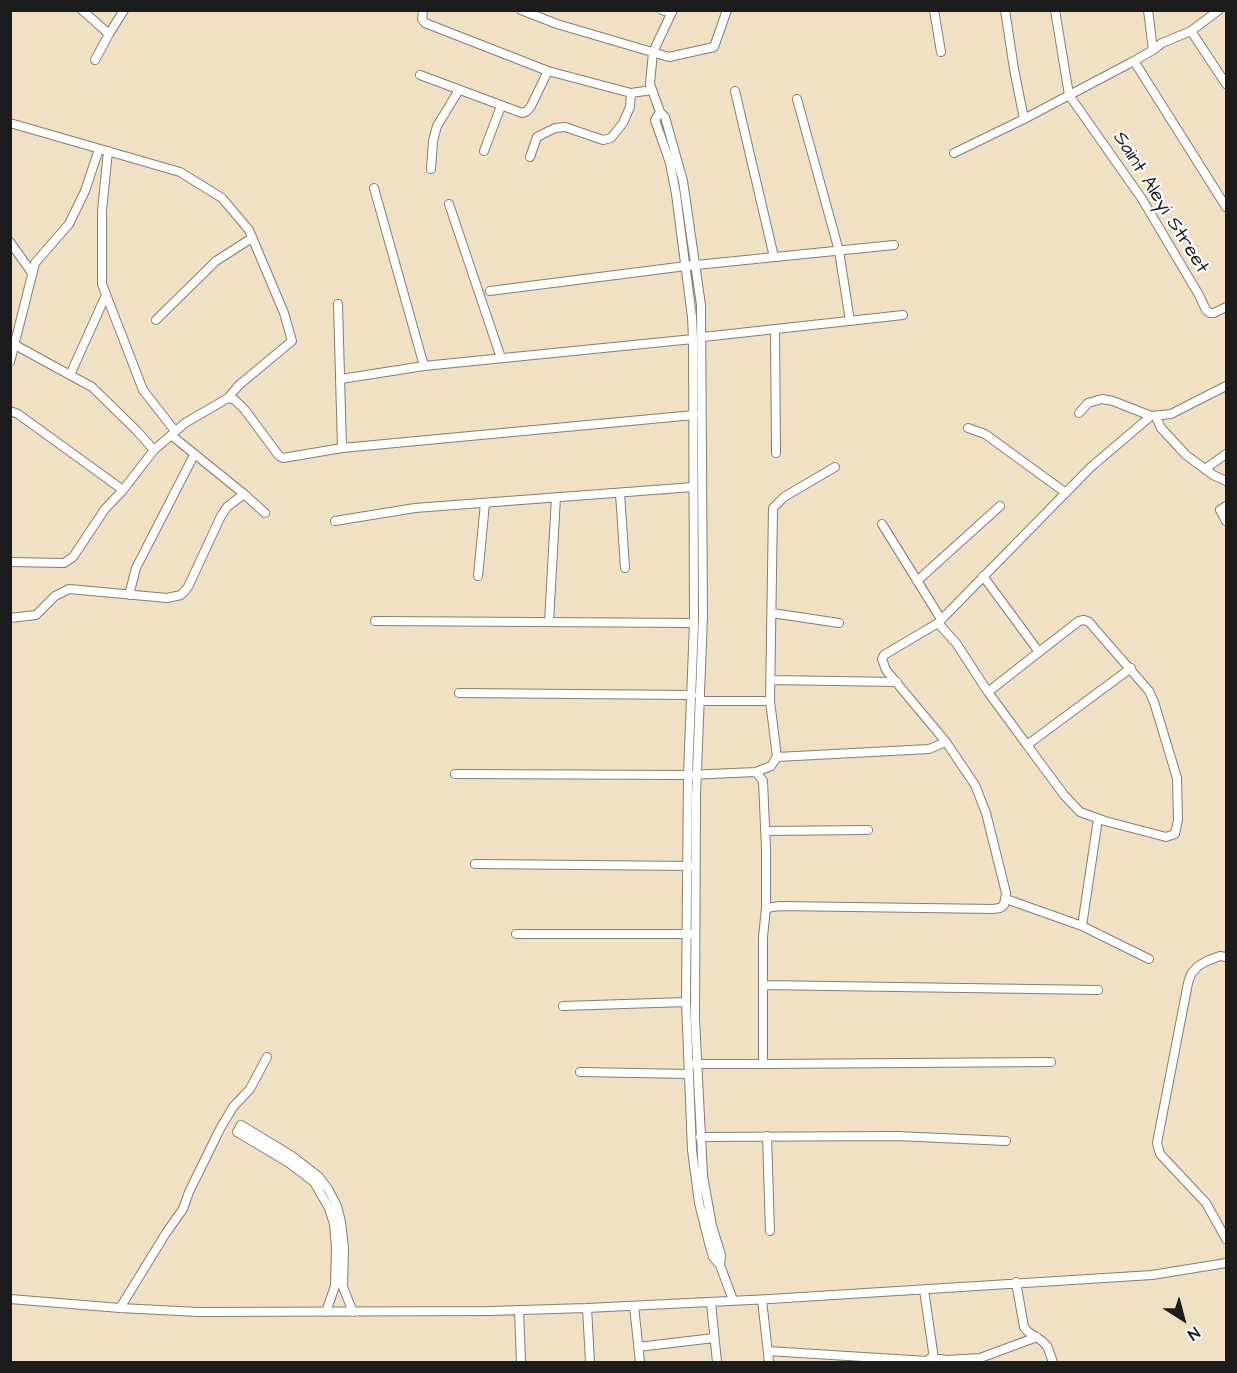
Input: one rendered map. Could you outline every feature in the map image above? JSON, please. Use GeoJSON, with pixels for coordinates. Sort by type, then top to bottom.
{"type":"FeatureCollection","features":[{"type":"Feature","properties":{"kind":"street"},"geometry":{"type":"LineString","coordinates":[[81,10],[109,34]]}},
{"type":"Feature","properties":{"kind":"street"},"geometry":{"type":"LineString","coordinates":[[95,60],[124,10]]}},
{"type":"Feature","properties":{"kind":"street"},"geometry":{"type":"LineString","coordinates":[[423,10],[422,19],[425,23],[548,71],[631,93],[652,90]]}},
{"type":"Feature","properties":{"kind":"street"},"geometry":{"type":"LineString","coordinates":[[522,10],[557,24],[669,57],[714,47],[727,10]]}},
{"type":"Feature","properties":{"kind":"street"},"geometry":{"type":"LineString","coordinates":[[662,10],[672,12],[653,52],[650,84],[672,138],[686,193],[703,337],[694,415],[693,487],[692,934],[695,1019],[693,1064],[689,1074],[692,1150],[699,1203],[713,1257],[720,1266],[733,1300]]}},
{"type":"Feature","properties":{"kind":"street"},"geometry":{"type":"LineString","coordinates":[[934,10],[941,52]]}},
{"type":"Feature","properties":{"kind":"street"},"geometry":{"type":"LineString","coordinates":[[1005,10],[1024,119]]}},
{"type":"Feature","properties":{"kind":"street"},"geometry":{"type":"LineString","coordinates":[[1055,10],[1069,95]]}},
{"type":"Feature","properties":{"kind":"street"},"geometry":{"type":"LineString","coordinates":[[1148,10],[1153,51]]}},
{"type":"Feature","properties":{"kind":"street"},"geometry":{"type":"LineString","coordinates":[[954,153],[1153,51],[1162,43],[1191,31],[1219,10]]}},
{"type":"Feature","properties":{"kind":"street"},"geometry":{"type":"LineString","coordinates":[[1191,31],[1227,84]]}},
{"type":"Feature","properties":{"kind":"street"},"geometry":{"type":"LineString","coordinates":[[1134,61],[1227,207]]}},
{"type":"Feature","properties":{"kind":"street"},"geometry":{"type":"LineString","coordinates":[[420,75],[522,113],[527,111],[548,71]]}},
{"type":"Feature","properties":{"kind":"street"},"geometry":{"type":"LineString","coordinates":[[431,169],[433,141],[437,126],[459,90]]}},
{"type":"Feature","properties":{"kind":"street"},"geometry":{"type":"LineString","coordinates":[[735,91],[774,258]]}},
{"type":"Feature","properties":{"kind":"street"},"geometry":{"type":"LineString","coordinates":[[530,157],[537,137],[555,128],[564,128],[603,140],[611,138],[623,123],[630,107],[631,93]]}},
{"type":"Feature","properties":{"kind":"street","name":"Saint Aleyi Street"},"geometry":{"type":"LineString","coordinates":[[1069,95],[1142,200],[1206,310],[1214,313],[1227,307]]}},
{"type":"Feature","properties":{"kind":"street"},"geometry":{"type":"LineString","coordinates":[[797,99],[839,251],[850,321]]}},
{"type":"Feature","properties":{"kind":"street"},"geometry":{"type":"LineString","coordinates":[[484,151],[501,106]]}},
{"type":"Feature","properties":{"kind":"street"},"geometry":{"type":"LineString","coordinates":[[660,112],[655,120],[670,163],[676,194],[699,377],[703,616],[700,700],[692,774]]}},
{"type":"Feature","properties":{"kind":"street"},"geometry":{"type":"LineString","coordinates":[[10,123],[180,172],[222,198],[249,230],[284,314],[292,341],[239,385],[228,398],[185,423],[154,450],[105,509],[73,557],[64,563],[10,562]]}},
{"type":"Feature","properties":{"kind":"street"},"geometry":{"type":"LineString","coordinates":[[10,362],[14,338],[35,263],[69,224],[103,150]]}},
{"type":"Feature","properties":{"kind":"street"},"geometry":{"type":"LineString","coordinates":[[103,150],[102,284],[143,390],[173,433],[194,455],[265,513]]}},
{"type":"Feature","properties":{"kind":"street"},"geometry":{"type":"LineString","coordinates":[[374,188],[424,366]]}},
{"type":"Feature","properties":{"kind":"street"},"geometry":{"type":"LineString","coordinates":[[676,194],[686,193]]}},
{"type":"Feature","properties":{"kind":"street"},"geometry":{"type":"LineString","coordinates":[[449,204],[501,358]]}},
{"type":"Feature","properties":{"kind":"street"},"geometry":{"type":"LineString","coordinates":[[156,320],[216,261],[252,238]]}},
{"type":"Feature","properties":{"kind":"street"},"geometry":{"type":"LineString","coordinates":[[10,242],[32,273]]}},
{"type":"Feature","properties":{"kind":"street"},"geometry":{"type":"LineString","coordinates":[[490,291],[686,266],[894,245]]}},
{"type":"Feature","properties":{"kind":"street"},"geometry":{"type":"LineString","coordinates":[[70,375],[106,295]]}},
{"type":"Feature","properties":{"kind":"street"},"geometry":{"type":"LineString","coordinates":[[338,304],[342,448]]}},
{"type":"Feature","properties":{"kind":"street"},"geometry":{"type":"LineString","coordinates":[[703,337],[903,315]]}},
{"type":"Feature","properties":{"kind":"street"},"geometry":{"type":"LineString","coordinates":[[775,329],[776,453]]}},
{"type":"Feature","properties":{"kind":"street"},"geometry":{"type":"LineString","coordinates":[[14,338],[92,387],[137,430],[154,450]]}},
{"type":"Feature","properties":{"kind":"street"},"geometry":{"type":"LineString","coordinates":[[341,379],[424,366],[693,339]]}},
{"type":"Feature","properties":{"kind":"street"},"geometry":{"type":"LineString","coordinates":[[1079,413],[1088,403],[1102,399],[1154,416],[1171,414],[1227,386]]}},
{"type":"Feature","properties":{"kind":"street"},"geometry":{"type":"LineString","coordinates":[[228,398],[235,400],[245,410],[279,456],[283,458],[342,448],[694,415]]}},
{"type":"Feature","properties":{"kind":"street"},"geometry":{"type":"LineString","coordinates":[[10,411],[18,414],[123,490]]}},
{"type":"Feature","properties":{"kind":"street"},"geometry":{"type":"LineString","coordinates":[[1154,416],[1161,428],[1186,455],[1227,482]]}},
{"type":"Feature","properties":{"kind":"street"},"geometry":{"type":"LineString","coordinates":[[766,908],[780,906],[993,909],[1004,905],[1006,899],[986,813],[978,792],[967,771],[946,742],[883,664],[884,655],[940,621],[1091,467],[1154,416]]}},
{"type":"Feature","properties":{"kind":"street"},"geometry":{"type":"LineString","coordinates":[[968,428],[985,434],[1066,493]]}},
{"type":"Feature","properties":{"kind":"street"},"geometry":{"type":"LineString","coordinates":[[1205,469],[1227,454]]}},
{"type":"Feature","properties":{"kind":"street"},"geometry":{"type":"LineString","coordinates":[[129,595],[136,568],[194,455]]}},
{"type":"Feature","properties":{"kind":"street"},"geometry":{"type":"LineString","coordinates":[[455,774],[692,774],[756,772],[771,766],[777,757],[770,700],[773,508],[784,497],[835,467]]}},
{"type":"Feature","properties":{"kind":"street"},"geometry":{"type":"LineString","coordinates":[[335,521],[415,508],[693,487]]}},
{"type":"Feature","properties":{"kind":"street"},"geometry":{"type":"LineString","coordinates":[[620,492],[625,568]]}},
{"type":"Feature","properties":{"kind":"street"},"geometry":{"type":"LineString","coordinates":[[10,618],[36,615],[55,596],[69,589],[167,598],[181,595],[188,587],[221,516],[227,507],[244,494]]}},
{"type":"Feature","properties":{"kind":"street"},"geometry":{"type":"LineString","coordinates":[[549,622],[556,497]]}},
{"type":"Feature","properties":{"kind":"street"},"geometry":{"type":"LineString","coordinates":[[693,502],[702,503]]}},
{"type":"Feature","properties":{"kind":"street"},"geometry":{"type":"LineString","coordinates":[[478,576],[485,503]]}},
{"type":"Feature","properties":{"kind":"street"},"geometry":{"type":"LineString","coordinates":[[1227,506],[1220,510],[1227,521]]}},
{"type":"Feature","properties":{"kind":"street"},"geometry":{"type":"LineString","coordinates":[[917,581],[1000,507]]}},
{"type":"Feature","properties":{"kind":"street"},"geometry":{"type":"LineString","coordinates":[[882,525],[940,621],[988,692],[1071,804],[1080,812],[1098,819],[1166,837],[1175,834],[1178,828],[1176,778],[1154,702],[1149,691],[1131,668],[1089,622],[1079,621],[988,692]]}},
{"type":"Feature","properties":{"kind":"street"},"geometry":{"type":"LineString","coordinates":[[983,576],[1039,652]]}},
{"type":"Feature","properties":{"kind":"street"},"geometry":{"type":"LineString","coordinates":[[772,613],[838,623]]}},
{"type":"Feature","properties":{"kind":"street"},"geometry":{"type":"LineString","coordinates":[[375,621],[694,623]]}},
{"type":"Feature","properties":{"kind":"street"},"geometry":{"type":"LineString","coordinates":[[1027,745],[1131,668]]}},
{"type":"Feature","properties":{"kind":"street"},"geometry":{"type":"LineString","coordinates":[[771,680],[897,682]]}},
{"type":"Feature","properties":{"kind":"street"},"geometry":{"type":"LineString","coordinates":[[459,693],[692,695]]}},
{"type":"Feature","properties":{"kind":"street"},"geometry":{"type":"LineString","coordinates":[[700,700],[770,700]]}},
{"type":"Feature","properties":{"kind":"street"},"geometry":{"type":"LineString","coordinates":[[777,757],[930,749],[946,742]]}},
{"type":"Feature","properties":{"kind":"street"},"geometry":{"type":"LineString","coordinates":[[756,772],[763,781],[765,831],[763,1064]]}},
{"type":"Feature","properties":{"kind":"street"},"geometry":{"type":"LineString","coordinates":[[1082,926],[1098,819]]}},
{"type":"Feature","properties":{"kind":"street"},"geometry":{"type":"LineString","coordinates":[[765,831],[868,830]]}},
{"type":"Feature","properties":{"kind":"street"},"geometry":{"type":"LineString","coordinates":[[475,864],[692,866]]}},
{"type":"Feature","properties":{"kind":"street"},"geometry":{"type":"LineString","coordinates":[[1006,899],[1082,926],[1149,959]]}},
{"type":"Feature","properties":{"kind":"street"},"geometry":{"type":"LineString","coordinates":[[516,934],[692,934]]}},
{"type":"Feature","properties":{"kind":"street"},"geometry":{"type":"LineString","coordinates":[[692,934],[686,1002],[705,1193],[721,1255],[720,1266]]}},
{"type":"Feature","properties":{"kind":"street"},"geometry":{"type":"LineString","coordinates":[[1227,957],[1220,956],[1198,966],[1191,974],[1156,1143],[1160,1154],[1206,1203],[1227,1239]]}},
{"type":"Feature","properties":{"kind":"street"},"geometry":{"type":"LineString","coordinates":[[763,985],[1098,990]]}},
{"type":"Feature","properties":{"kind":"street"},"geometry":{"type":"LineString","coordinates":[[563,1006],[686,1002]]}},
{"type":"Feature","properties":{"kind":"street"},"geometry":{"type":"LineString","coordinates":[[120,1308],[183,1209],[220,1129],[233,1107],[250,1089],[267,1057]]}},
{"type":"Feature","properties":{"kind":"street"},"geometry":{"type":"LineString","coordinates":[[693,1064],[1051,1062]]}},
{"type":"Feature","properties":{"kind":"street"},"geometry":{"type":"LineString","coordinates":[[580,1072],[689,1074]]}},
{"type":"Feature","properties":{"kind":"street"},"geometry":{"type":"LineString","coordinates":[[290,1159],[237,1132],[238,1128],[241,1125],[290,1159],[317,1180],[337,1206],[335,1287],[326,1312]]}},
{"type":"Feature","properties":{"kind":"street"},"geometry":{"type":"LineString","coordinates":[[767,1136],[770,1231]]}},
{"type":"Feature","properties":{"kind":"street"},"geometry":{"type":"LineString","coordinates":[[700,1137],[897,1136],[1006,1141]]}},
{"type":"Feature","properties":{"kind":"street"},"geometry":{"type":"LineString","coordinates":[[337,1223],[344,1248],[343,1287],[353,1312]]}},
{"type":"Feature","properties":{"kind":"street"},"geometry":{"type":"LineString","coordinates":[[10,1299],[198,1312],[587,1308],[762,1300],[1152,1275],[1226,1263]]}},
{"type":"Feature","properties":{"kind":"street"},"geometry":{"type":"LineString","coordinates":[[1016,1282],[1024,1327],[1047,1346],[1053,1362]]}},
{"type":"Feature","properties":{"kind":"street"},"geometry":{"type":"LineString","coordinates":[[924,1290],[933,1352],[931,1358]]}},
{"type":"Feature","properties":{"kind":"street"},"geometry":{"type":"LineString","coordinates":[[762,1300],[769,1362]]}},
{"type":"Feature","properties":{"kind":"street"},"geometry":{"type":"LineString","coordinates":[[711,1302],[717,1362]]}},
{"type":"Feature","properties":{"kind":"street"},"geometry":{"type":"LineString","coordinates":[[634,1306],[640,1362]]}},
{"type":"Feature","properties":{"kind":"street"},"geometry":{"type":"LineString","coordinates":[[587,1308],[590,1362]]}},
{"type":"Feature","properties":{"kind":"street"},"geometry":{"type":"LineString","coordinates":[[519,1310],[521,1362]]}},
{"type":"Feature","properties":{"kind":"street"},"geometry":{"type":"LineString","coordinates":[[768,1351],[856,1360],[922,1361],[931,1358],[948,1360],[980,1358],[1037,1337]]}},
{"type":"Feature","properties":{"kind":"street"},"geometry":{"type":"LineString","coordinates":[[638,1347],[714,1338]]}}]}
